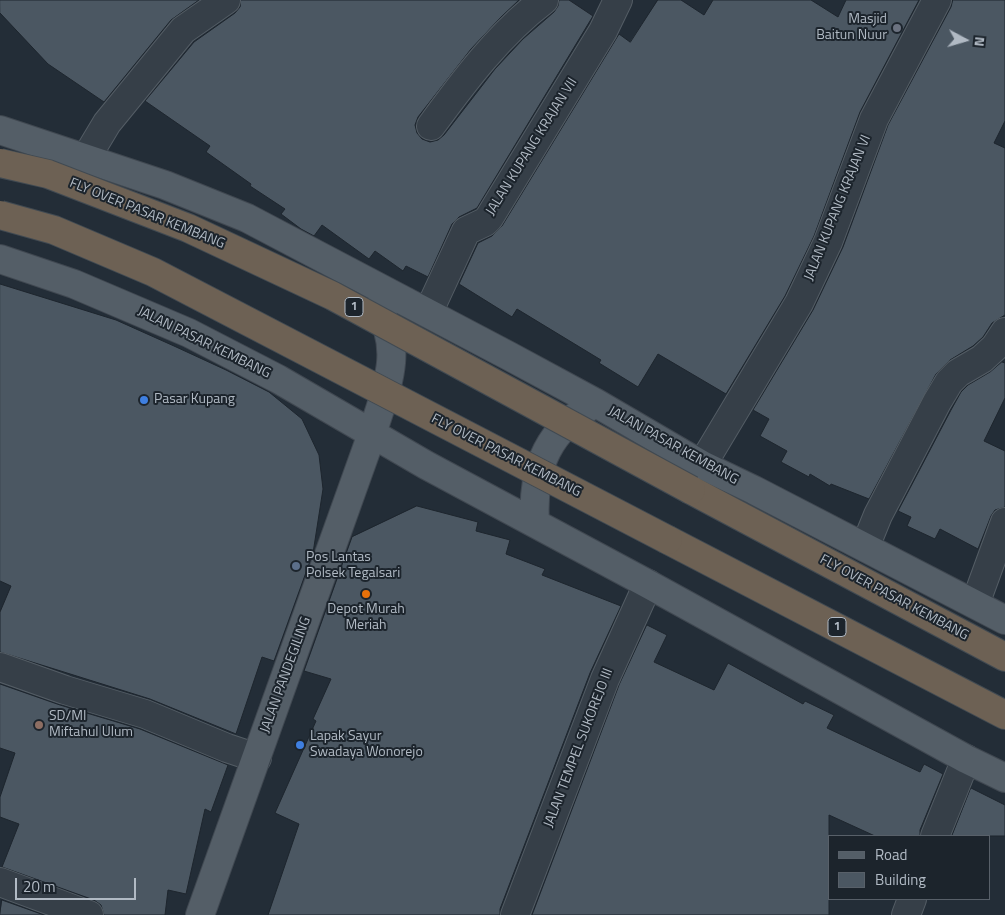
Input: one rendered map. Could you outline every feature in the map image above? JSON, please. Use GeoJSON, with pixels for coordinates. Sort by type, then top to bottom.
{"type":"FeatureCollection","features":[{"type":"Feature","properties":{"kind":"highway","name":"FLY OVER PASAR KEMBANG"},"geometry":{"type":"LineString","coordinates":[[0,163],[48,174],[188,228],[333,296],[1005,657]]}},
{"type":"Feature","properties":{"kind":"highway","name":"FLY OVER PASAR KEMBANG"},"geometry":{"type":"LineString","coordinates":[[0,215],[54,230],[153,272],[1005,715]]}},
{"type":"Feature","properties":{"kind":"main road","name":"JALAN PASAR KEMBANG"},"geometry":{"type":"LineString","coordinates":[[3,131],[165,185],[247,218],[343,267],[596,403],[702,465],[1005,620]]}},
{"type":"Feature","properties":{"kind":"main road","name":"JALAN PASAR KEMBANG"},"geometry":{"type":"LineString","coordinates":[[0,260],[74,284],[189,333],[278,379],[372,434],[966,759],[1005,778]]}},
{"type":"Feature","properties":{"kind":"main road","name":"JALAN PASAR KEMBANG"},"geometry":{"type":"LineString","coordinates":[[343,267],[374,300],[390,334],[392,366],[372,434]]}},
{"type":"Feature","properties":{"kind":"main road"},"geometry":{"type":"LineString","coordinates":[[536,523],[534,500],[537,478],[544,456],[557,435],[569,422],[596,403]]}},
{"type":"Feature","properties":{"kind":"main road","name":"JALAN PANDEGILING"},"geometry":{"type":"LineString","coordinates":[[200,915],[372,434]]}},
{"type":"Feature","properties":{"kind":"street"},"geometry":{"type":"LineString","coordinates":[[86,158],[107,123],[183,30],[226,0]]}},
{"type":"Feature","properties":{"kind":"street"},"geometry":{"type":"LineString","coordinates":[[431,126],[471,72],[527,13],[544,0]]}},
{"type":"Feature","properties":{"kind":"street","name":"JALAN KUPANG KRAJAN VII"},"geometry":{"type":"LineString","coordinates":[[428,313],[466,230],[485,222],[489,218],[603,32],[618,0]]}},
{"type":"Feature","properties":{"kind":"street","name":"JALAN KUPANG KRAJAN VI"},"geometry":{"type":"LineString","coordinates":[[702,465],[799,303],[828,242],[874,118],[937,0]]}},
{"type":"Feature","properties":{"kind":"street"},"geometry":{"type":"LineString","coordinates":[[865,547],[878,516],[936,402],[949,382],[958,373],[982,359],[996,347],[1005,332]]}},
{"type":"Feature","properties":{"kind":"street"},"geometry":{"type":"LineString","coordinates":[[975,604],[1005,522]]}},
{"type":"Feature","properties":{"kind":"street","name":"JALAN TEMPEL SUKOREJO III"},"geometry":{"type":"LineString","coordinates":[[515,915],[605,679],[648,584]]}},
{"type":"Feature","properties":{"kind":"street"},"geometry":{"type":"LineString","coordinates":[[0,667],[66,690],[145,714],[227,748],[257,758]]}},
{"type":"Feature","properties":{"kind":"street"},"geometry":{"type":"LineString","coordinates":[[935,835],[966,759]]}},
{"type":"Feature","properties":{"kind":"street"},"geometry":{"type":"LineString","coordinates":[[0,882],[89,915]]}},
{"type":"Feature","properties":{"kind":"street"},"geometry":{"type":"LineString","coordinates":[[906,915],[912,900]]}},
{"type":"Feature","properties":{"kind":"building"},"geometry":{"type":"Polygon","coordinates":[[[0,0],[199,0],[171,20],[104,102],[48,64],[0,13],[0,0]]]}},
{"type":"Feature","properties":{"kind":"building"},"geometry":{"type":"Polygon","coordinates":[[[241,0],[519,0],[471,49],[418,117],[415,125],[417,133],[422,139],[430,142],[438,140],[444,135],[495,69],[523,39],[554,12],[559,0],[569,0],[593,16],[477,208],[459,217],[452,224],[428,277],[406,266],[403,271],[375,251],[369,259],[322,225],[314,236],[301,229],[281,214],[285,209],[250,186],[251,184],[206,152],[210,146],[145,101],[194,42],[235,13],[240,7],[241,0]]]}},
{"type":"Feature","properties":{"kind":"building"},"geometry":{"type":"Polygon","coordinates":[[[658,0],[681,0],[704,15],[713,0],[811,0],[838,17],[846,0],[919,0],[860,112],[814,236],[785,296],[726,394],[658,354],[638,387],[599,363],[601,360],[517,309],[512,317],[459,284],[478,243],[492,236],[502,226],[619,34],[630,42],[658,0]]]}},
{"type":"Feature","properties":{"kind":"building"},"geometry":{"type":"Polygon","coordinates":[[[953,0],[1005,0],[1005,121],[994,143],[1005,148],[1005,315],[992,323],[983,337],[973,346],[950,360],[936,374],[869,499],[831,484],[830,486],[810,474],[809,477],[781,462],[787,451],[760,436],[769,419],[753,410],[813,310],[843,247],[888,125],[953,0]]]}},
{"type":"Feature","properties":{"kind":"building"},"geometry":{"type":"Polygon","coordinates":[[[0,284],[116,320],[226,370],[269,392],[302,419],[319,455],[323,489],[313,553],[274,661],[262,657],[236,734],[150,699],[0,652],[0,612],[11,586],[0,581],[0,284]]]}},
{"type":"Feature","properties":{"kind":"building"},"geometry":{"type":"Polygon","coordinates":[[[1002,362],[1005,363],[1005,398],[984,441],[1005,451],[1005,507],[995,510],[991,516],[978,549],[940,529],[935,539],[907,526],[911,517],[898,511],[961,392],[968,385],[990,372],[1002,362]]]}},
{"type":"Feature","properties":{"kind":"building"},"geometry":{"type":"Polygon","coordinates":[[[417,506],[478,522],[476,531],[510,540],[506,554],[545,569],[542,575],[621,606],[590,673],[500,909],[500,915],[268,915],[299,824],[275,813],[316,721],[313,719],[331,679],[304,671],[352,537],[417,506]]]}},
{"type":"Feature","properties":{"kind":"building"},"geometry":{"type":"Polygon","coordinates":[[[647,625],[667,635],[654,662],[714,690],[728,663],[803,704],[805,701],[834,715],[827,728],[920,772],[924,764],[943,774],[920,830],[920,835],[873,835],[829,815],[829,915],[532,915],[619,685],[647,625]]]}},
{"type":"Feature","properties":{"kind":"building"},"geometry":{"type":"Polygon","coordinates":[[[0,684],[60,705],[140,729],[228,765],[211,812],[205,809],[186,894],[168,890],[165,915],[104,915],[101,905],[94,900],[2,867],[19,824],[0,817],[0,797],[15,753],[0,748],[0,684]]]}},
{"type":"Feature","properties":{"kind":"building"},"geometry":{"type":"Polygon","coordinates":[[[971,788],[1005,805],[1005,836],[952,835],[971,788]]]}},
{"type":"Feature","properties":{"kind":"building"},"geometry":{"type":"Polygon","coordinates":[[[2,900],[44,915],[0,915],[2,900]]]}},
{"type":"Feature","properties":{"kind":"place","name":"Masjid Baitun Nuur"},"geometry":{"type":"Point","coordinates":[897,28]}},
{"type":"Feature","properties":{"kind":"place","name":"Pasar Kupang"},"geometry":{"type":"Point","coordinates":[144,400]}},
{"type":"Feature","properties":{"kind":"place","name":"Pos Lantas Polsek Tegalsari"},"geometry":{"type":"Point","coordinates":[296,566]}},
{"type":"Feature","properties":{"kind":"place","name":"Depot Murah Meriah"},"geometry":{"type":"Point","coordinates":[366,594]}},
{"type":"Feature","properties":{"kind":"place","name":"SD/MI Miftahul Ulum"},"geometry":{"type":"Point","coordinates":[39,725]}},
{"type":"Feature","properties":{"kind":"place","name":"Lapak Sayur Swadaya Wonorejo"},"geometry":{"type":"Point","coordinates":[300,745]}}]}
